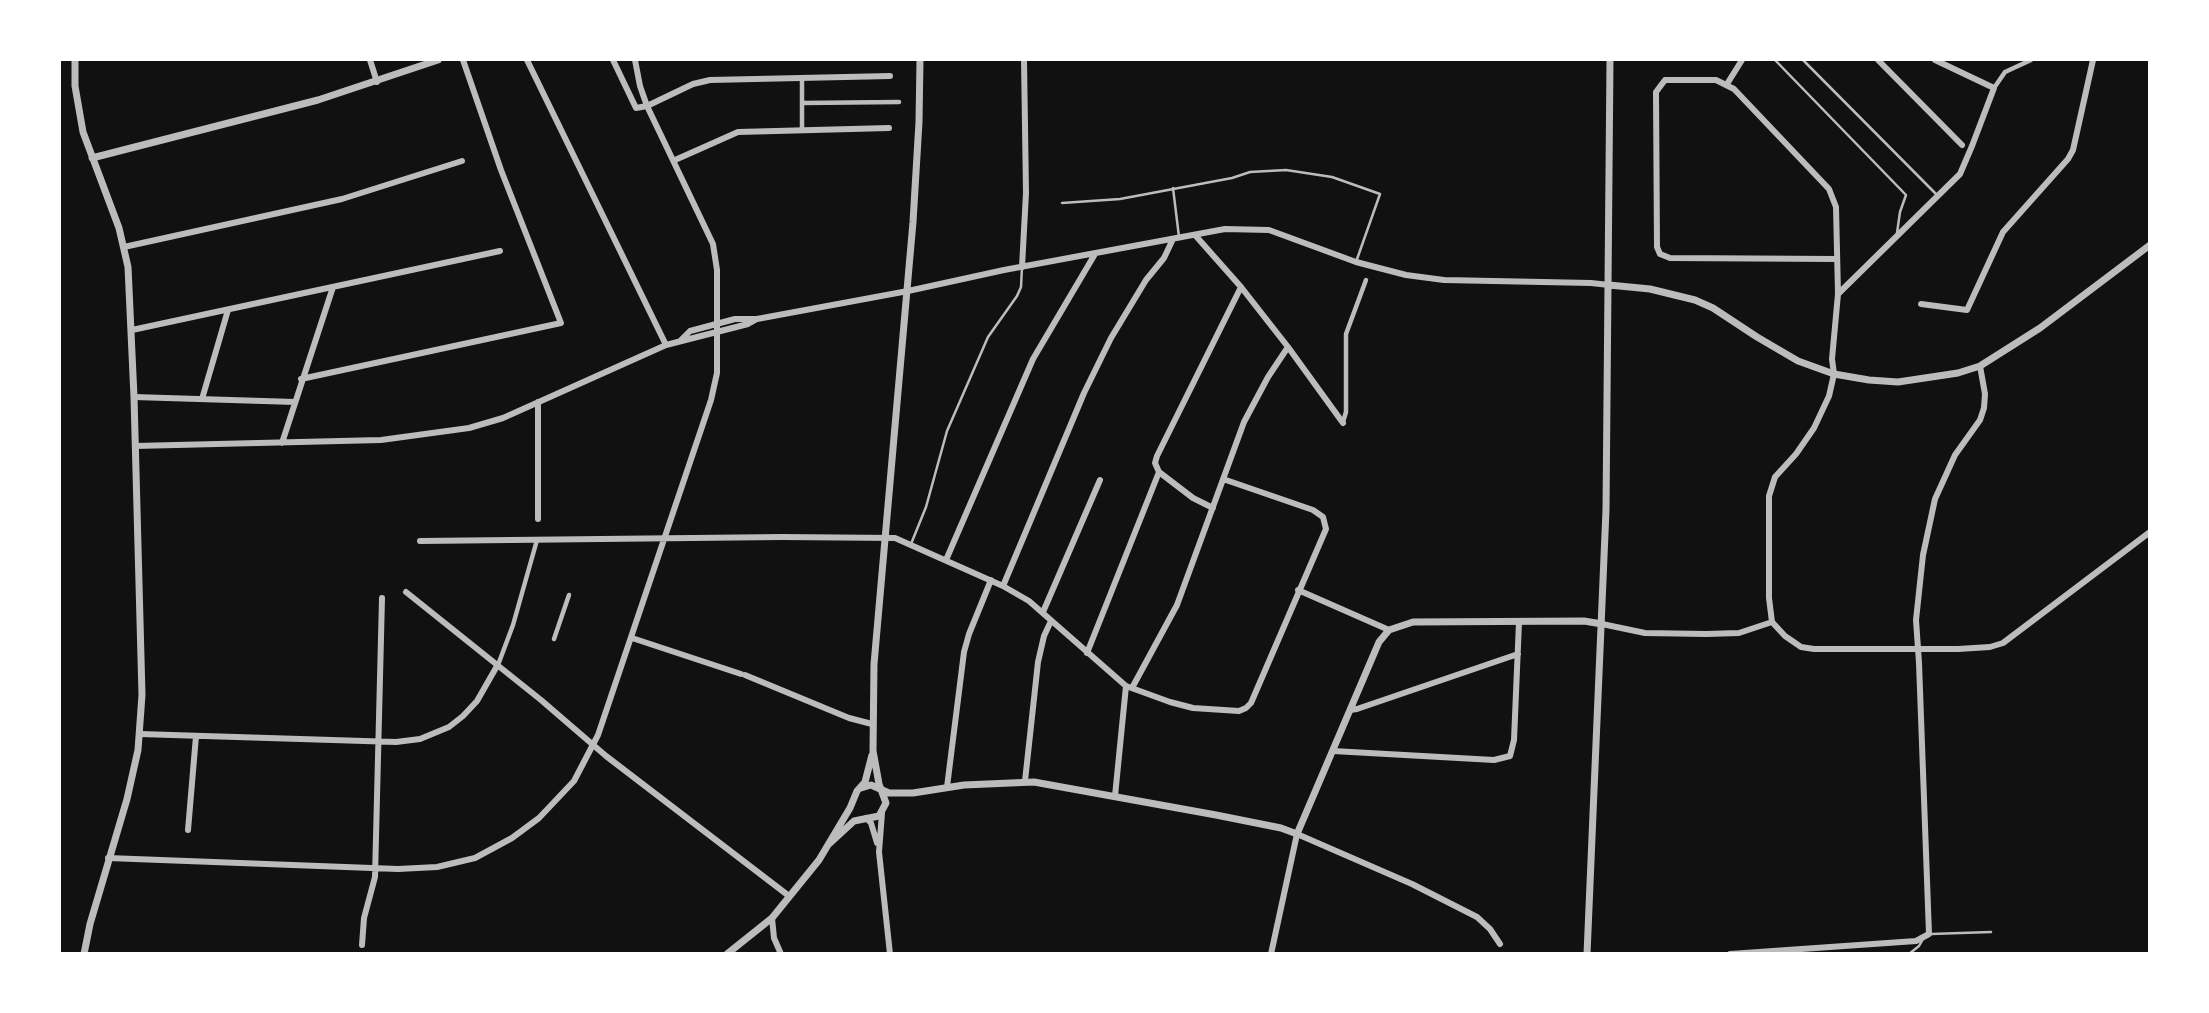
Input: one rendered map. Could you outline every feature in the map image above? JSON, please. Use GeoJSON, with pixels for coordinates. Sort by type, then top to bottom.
{"type":"FeatureCollection","features":[{"type":"Feature","properties":{"kind":"street"},"geometry":{"type":"LineString","coordinates":[[75,60],[75,86],[83,132],[124,247],[130,288],[142,695],[140,734],[127,799],[108,858],[84,954]]}},
{"type":"Feature","properties":{"kind":"street"},"geometry":{"type":"LineString","coordinates":[[370,60],[377,82]]}},
{"type":"Feature","properties":{"kind":"street"},"geometry":{"type":"LineString","coordinates":[[92,158],[318,100],[438,60]]}},
{"type":"Feature","properties":{"kind":"street"},"geometry":{"type":"LineString","coordinates":[[301,379],[561,323],[501,170],[463,60]]}},
{"type":"Feature","properties":{"kind":"street"},"geometry":{"type":"LineString","coordinates":[[527,60],[666,345]]}},
{"type":"Feature","properties":{"kind":"street"},"geometry":{"type":"LineString","coordinates":[[613,60],[636,108],[647,106],[701,81],[890,76]]}},
{"type":"Feature","properties":{"kind":"street"},"geometry":{"type":"LineString","coordinates":[[108,858],[375,868],[425,868],[450,864],[475,858],[500,846],[528,827],[557,801],[574,781],[594,745],[715,387],[719,323],[713,244],[647,106],[635,60]]}},
{"type":"Feature","properties":{"kind":"street"},"geometry":{"type":"LineString","coordinates":[[879,852],[886,798],[873,751],[874,664],[918,160],[920,60]]}},
{"type":"Feature","properties":{"kind":"street"},"geometry":{"type":"LineString","coordinates":[[1022,267],[1026,193],[1024,60]]}},
{"type":"Feature","properties":{"kind":"street"},"geometry":{"type":"LineString","coordinates":[[1587,954],[1606,510],[1610,60]]}},
{"type":"Feature","properties":{"kind":"street"},"geometry":{"type":"LineString","coordinates":[[1727,84],[1742,60]]}},
{"type":"Feature","properties":{"kind":"street"},"geometry":{"type":"LineString","coordinates":[[1878,60],[1962,145]]}},
{"type":"Feature","properties":{"kind":"street"},"geometry":{"type":"LineString","coordinates":[[1935,60],[1994,88]]}},
{"type":"Feature","properties":{"kind":"street"},"geometry":{"type":"LineString","coordinates":[[1838,294],[1960,174],[1994,88],[2006,72],[2031,60]]}},
{"type":"Feature","properties":{"kind":"street"},"geometry":{"type":"LineString","coordinates":[[1921,304],[1967,310],[2003,232],[2073,150],[2093,60]]}},
{"type":"Feature","properties":{"kind":"street"},"geometry":{"type":"LineString","coordinates":[[802,78],[802,130]]}},
{"type":"Feature","properties":{"kind":"street"},"geometry":{"type":"LineString","coordinates":[[1836,260],[1670,258],[1660,254],[1657,247],[1656,92],[1665,80],[1706,79],[1727,84],[1829,189],[1836,207],[1838,294],[1832,359],[1834,374],[1829,396],[1814,428],[1771,485],[1768,521],[1769,598],[1772,622],[1785,636],[1801,647],[1971,649],[2003,643],[2150,531]]}},
{"type":"Feature","properties":{"kind":"street"},"geometry":{"type":"LineString","coordinates":[[802,103],[899,102]]}},
{"type":"Feature","properties":{"kind":"street"},"geometry":{"type":"LineString","coordinates":[[675,160],[738,132],[889,128]]}},
{"type":"Feature","properties":{"kind":"street"},"geometry":{"type":"LineString","coordinates":[[124,247],[342,200],[462,161]]}},
{"type":"Feature","properties":{"kind":"street"},"geometry":{"type":"LineString","coordinates":[[681,340],[690,331],[750,317],[757,318],[908,291],[1195,234],[1225,229],[1269,230],[1356,262],[1406,275],[1444,280],[1591,283],[1650,289],[1695,300],[1713,308],[1778,350],[1834,374],[1898,382],[1958,373],[1980,366],[2040,328],[2150,245]]}},
{"type":"Feature","properties":{"kind":"street"},"geometry":{"type":"LineString","coordinates":[[1195,234],[1288,346],[1343,423]]}},
{"type":"Feature","properties":{"kind":"street"},"geometry":{"type":"LineString","coordinates":[[1003,586],[1084,393],[1111,338],[1146,280],[1176,238]]}},
{"type":"Feature","properties":{"kind":"street"},"geometry":{"type":"LineString","coordinates":[[132,330],[500,251]]}},
{"type":"Feature","properties":{"kind":"street"},"geometry":{"type":"LineString","coordinates":[[946,560],[1033,359],[1096,254]]}},
{"type":"Feature","properties":{"kind":"street"},"geometry":{"type":"LineString","coordinates":[[1343,423],[1346,412],[1346,334],[1366,280]]}},
{"type":"Feature","properties":{"kind":"street"},"geometry":{"type":"LineString","coordinates":[[282,443],[333,287]]}},
{"type":"Feature","properties":{"kind":"street"},"geometry":{"type":"LineString","coordinates":[[1213,508],[1193,498],[1159,472],[1155,463],[1241,287]]}},
{"type":"Feature","properties":{"kind":"street"},"geometry":{"type":"LineString","coordinates":[[202,399],[228,310]]}},
{"type":"Feature","properties":{"kind":"street"},"geometry":{"type":"LineString","coordinates":[[135,446],[381,440],[457,430],[503,418],[666,345],[748,324],[757,318]]}},
{"type":"Feature","properties":{"kind":"street"},"geometry":{"type":"LineString","coordinates":[[1115,796],[1129,687],[1177,605],[1237,439],[1256,399],[1288,346]]}},
{"type":"Feature","properties":{"kind":"street"},"geometry":{"type":"LineString","coordinates":[[1730,954],[1875,945],[1926,937],[1925,818],[1916,620],[1919,584],[1935,499],[1955,455],[1980,420],[1984,408],[1985,394],[1980,366]]}},
{"type":"Feature","properties":{"kind":"street"},"geometry":{"type":"LineString","coordinates":[[134,397],[295,402]]}},
{"type":"Feature","properties":{"kind":"street"},"geometry":{"type":"LineString","coordinates":[[538,402],[538,519]]}},
{"type":"Feature","properties":{"kind":"street"},"geometry":{"type":"LineString","coordinates":[[1087,653],[1159,472]]}},
{"type":"Feature","properties":{"kind":"street"},"geometry":{"type":"LineString","coordinates":[[420,541],[900,539],[1003,586],[1043,612],[1129,687],[1193,708],[1239,711],[1251,703],[1326,529],[1323,517],[1313,510],[1223,479]]}},
{"type":"Feature","properties":{"kind":"street"},"geometry":{"type":"LineString","coordinates":[[1043,612],[1100,480]]}},
{"type":"Feature","properties":{"kind":"street"},"geometry":{"type":"LineString","coordinates":[[140,734],[379,742],[420,739],[449,727],[477,701],[498,666],[513,625],[537,540]]}},
{"type":"Feature","properties":{"kind":"street"},"geometry":{"type":"LineString","coordinates":[[947,787],[964,652],[991,580]]}},
{"type":"Feature","properties":{"kind":"street"},"geometry":{"type":"LineString","coordinates":[[1298,590],[1389,631]]}},
{"type":"Feature","properties":{"kind":"street"},"geometry":{"type":"LineString","coordinates":[[405,592],[594,745],[789,896]]}},
{"type":"Feature","properties":{"kind":"street"},"geometry":{"type":"LineString","coordinates":[[555,639],[569,595]]}},
{"type":"Feature","properties":{"kind":"street"},"geometry":{"type":"LineString","coordinates":[[362,945],[364,918],[375,881],[382,598]]}},
{"type":"Feature","properties":{"kind":"street"},"geometry":{"type":"LineString","coordinates":[[1026,782],[1038,662],[1044,636],[1051,621]]}},
{"type":"Feature","properties":{"kind":"street"},"geometry":{"type":"LineString","coordinates":[[1271,954],[1297,834],[1380,642],[1389,631],[1413,622],[1584,621],[1645,633],[1739,633],[1772,622]]}},
{"type":"Feature","properties":{"kind":"street"},"geometry":{"type":"LineString","coordinates":[[1333,751],[1505,759],[1510,756],[1513,750],[1519,622]]}},
{"type":"Feature","properties":{"kind":"street"},"geometry":{"type":"LineString","coordinates":[[632,638],[743,674],[849,718],[872,724]]}},
{"type":"Feature","properties":{"kind":"street"},"geometry":{"type":"LineString","coordinates":[[1350,710],[1518,654]]}},
{"type":"Feature","properties":{"kind":"street"},"geometry":{"type":"LineString","coordinates":[[188,830],[196,736]]}},
{"type":"Feature","properties":{"kind":"street"},"geometry":{"type":"LineString","coordinates":[[830,845],[835,830],[867,777],[873,751]]}},
{"type":"Feature","properties":{"kind":"street"},"geometry":{"type":"LineString","coordinates":[[861,788],[871,785],[889,793],[914,793],[947,787],[1026,782],[1267,825],[1297,834],[1402,879],[1477,917],[1490,929],[1500,944]]}},
{"type":"Feature","properties":{"kind":"street"},"geometry":{"type":"LineString","coordinates":[[727,954],[772,918],[830,845],[854,821],[874,818],[894,801],[914,793]]}},
{"type":"Feature","properties":{"kind":"street"},"geometry":{"type":"LineString","coordinates":[[853,802],[857,812],[866,818],[875,834],[890,954]]}},
{"type":"Feature","properties":{"kind":"street"},"geometry":{"type":"LineString","coordinates":[[772,918],[774,938],[781,954]]}},
{"type":"Feature","properties":{"kind":"lane"},"geometry":{"type":"LineString","coordinates":[[1775,60],[1906,195],[1900,212],[1897,236]]}},
{"type":"Feature","properties":{"kind":"lane"},"geometry":{"type":"LineString","coordinates":[[1803,60],[1938,196]]}},
{"type":"Feature","properties":{"kind":"lane"},"geometry":{"type":"LineString","coordinates":[[1062,203],[1120,199],[1232,178],[1250,172],[1286,170],[1332,177],[1380,194],[1356,262]]}},
{"type":"Feature","properties":{"kind":"lane"},"geometry":{"type":"LineString","coordinates":[[1173,188],[1176,238]]}},
{"type":"Feature","properties":{"kind":"lane"},"geometry":{"type":"LineString","coordinates":[[911,544],[926,508],[947,431],[988,337],[1017,296],[1022,267]]}},
{"type":"Feature","properties":{"kind":"lane"},"geometry":{"type":"LineString","coordinates":[[1909,954],[1926,937],[1991,932]]}}]}
